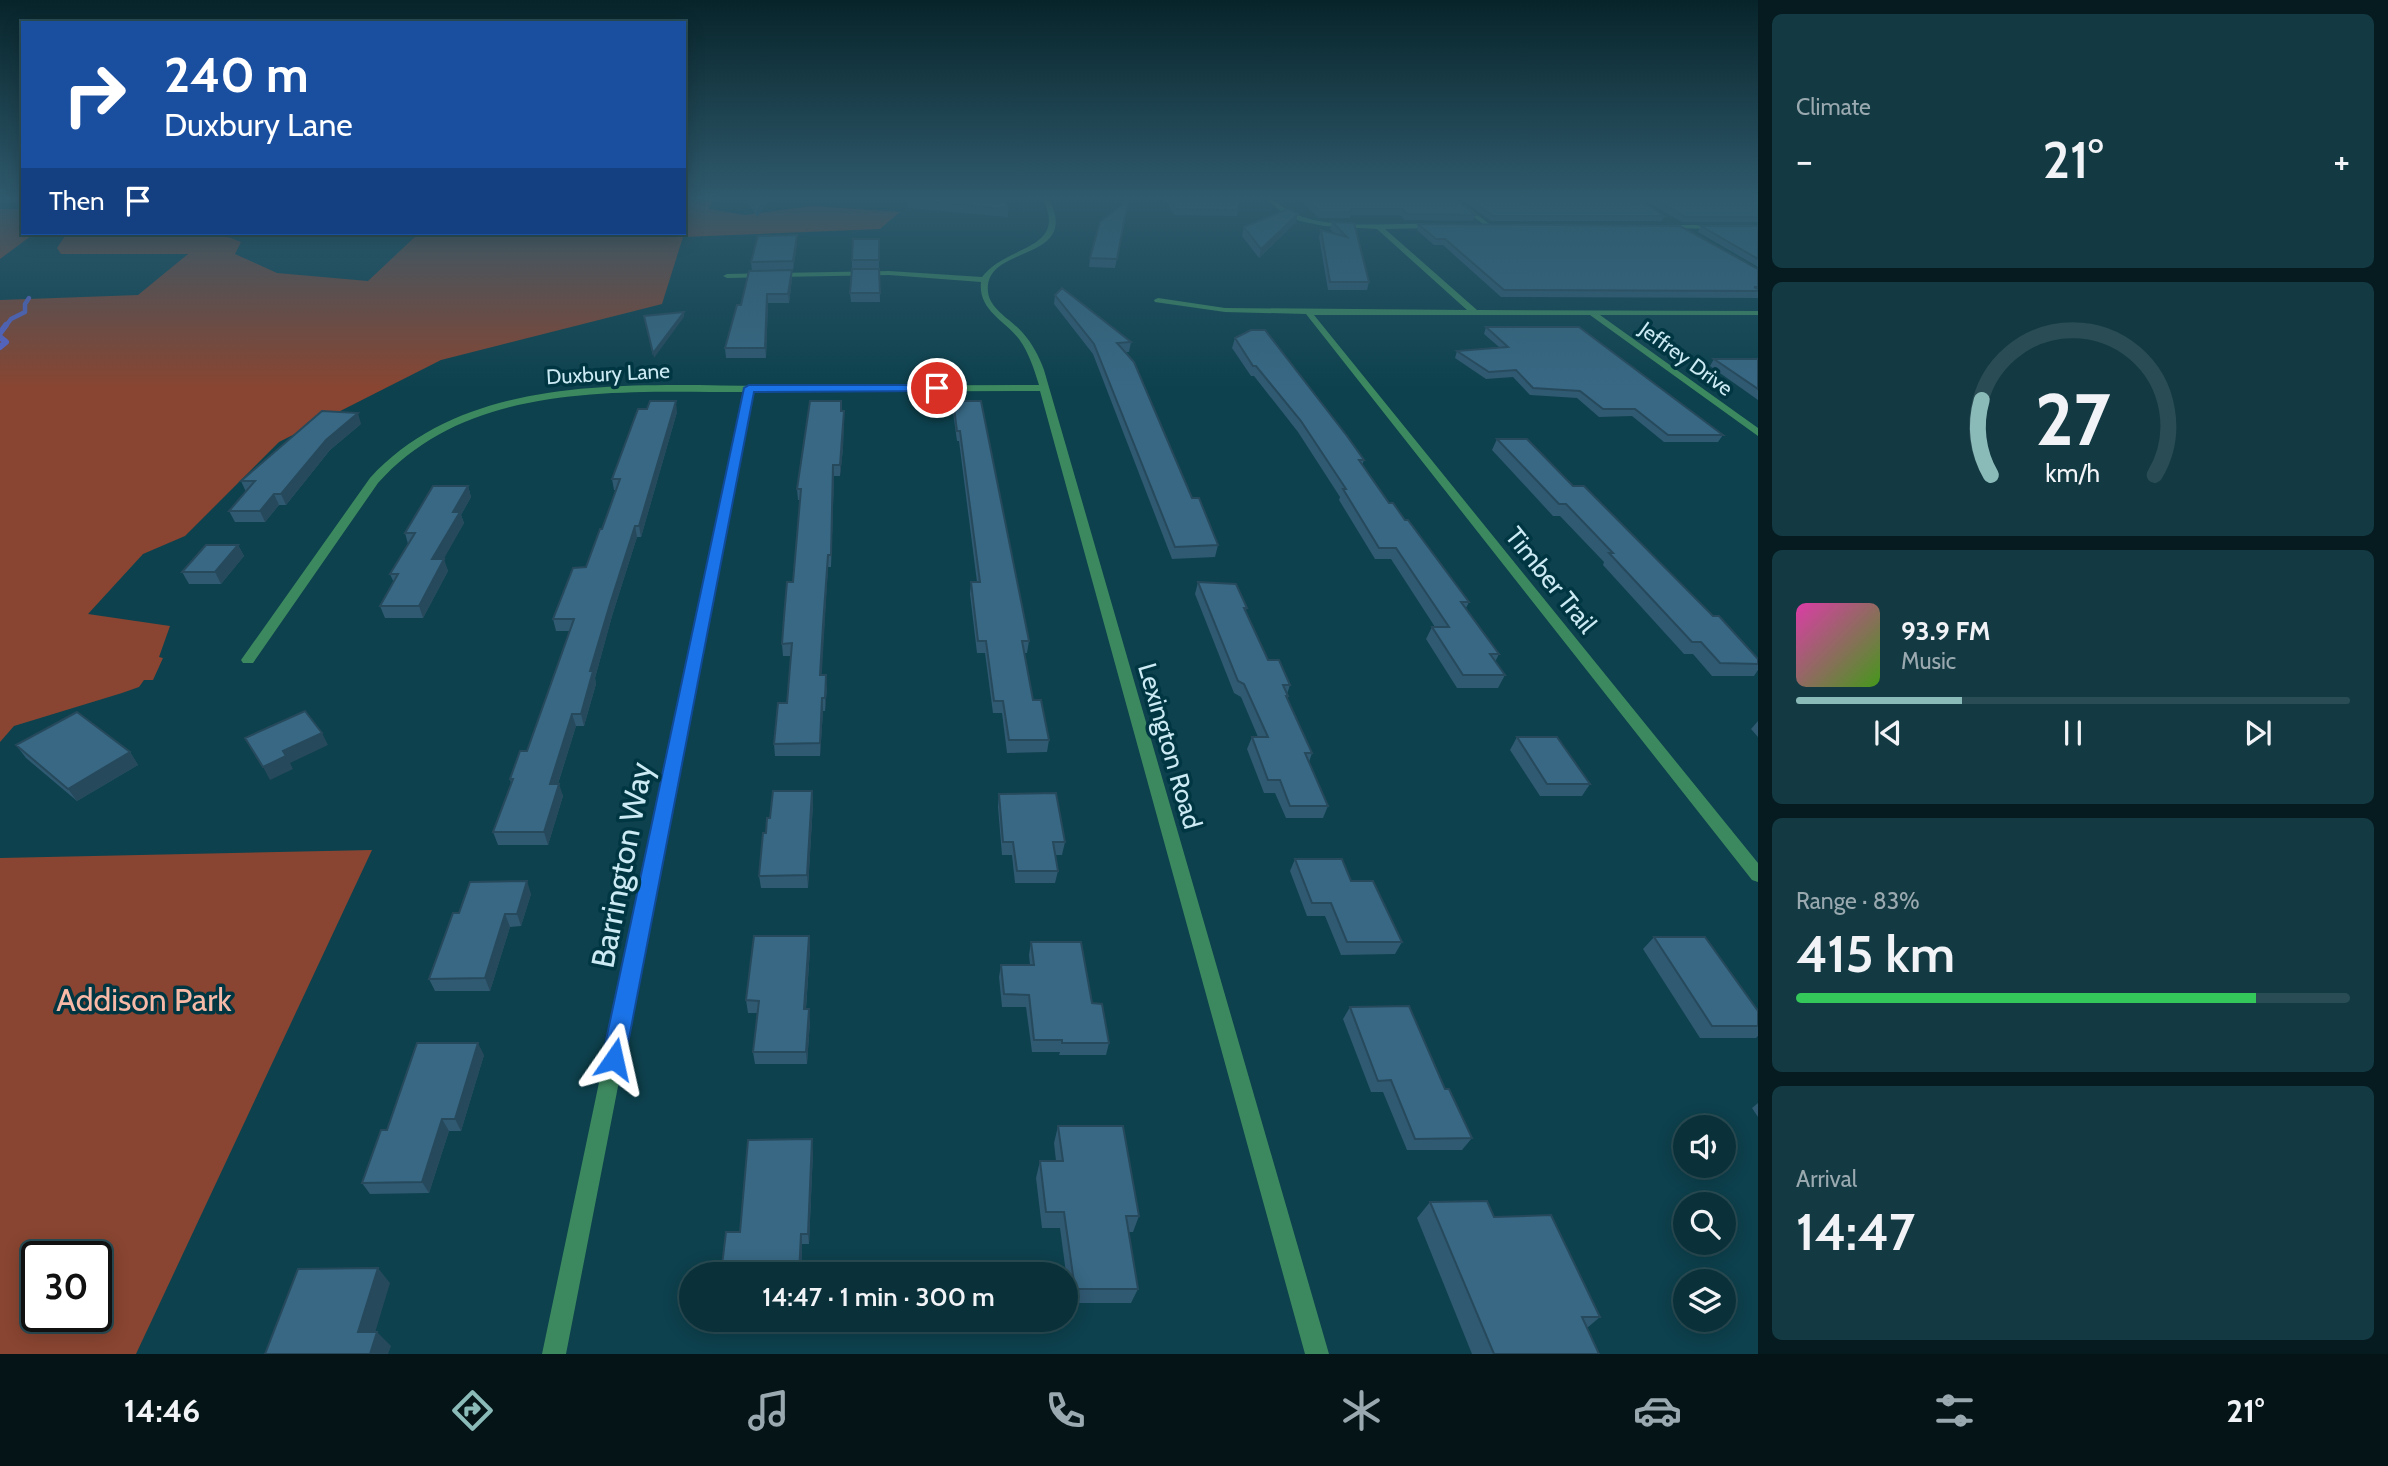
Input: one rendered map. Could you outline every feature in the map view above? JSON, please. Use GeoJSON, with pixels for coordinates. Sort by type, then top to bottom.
{"type":"FeatureCollection","features":[{"type":"Feature","properties":{"kind":"street"},"geometry":{"type":"LineString","coordinates":[[727,276],[889,273],[985,280],[996,266],[1003,262]]}},
{"type":"Feature","properties":{"kind":"street"},"geometry":{"type":"LineString","coordinates":[[1418,262],[1474,312]]}},
{"type":"Feature","properties":{"kind":"street","name":"Lexington Road"},"geometry":{"type":"LineString","coordinates":[[985,280],[983,289],[987,302],[1028,346],[1044,388],[1317,1354]]}},
{"type":"Feature","properties":{"kind":"street"},"geometry":{"type":"LineString","coordinates":[[1158,300],[1225,310],[1308,312],[1758,313]]}},
{"type":"Feature","properties":{"kind":"street","name":"Timber Trail"},"geometry":{"type":"LineString","coordinates":[[1308,312],[1758,875]]}},
{"type":"Feature","properties":{"kind":"street","name":"Jeffrey Drive"},"geometry":{"type":"LineString","coordinates":[[1592,313],[1758,433]]}},
{"type":"Feature","properties":{"kind":"street","name":"Barrington Way"},"geometry":{"type":"LineString","coordinates":[[554,1354],[749,388]]}},
{"type":"Feature","properties":{"kind":"street","name":"Duxbury Lane"},"geometry":{"type":"LineString","coordinates":[[248,660],[377,478],[402,454],[435,433],[490,409],[570,392],[614,389],[1044,388]]}},
{"type":"Feature","properties":{"kind":"green space"},"geometry":{"type":"Polygon","coordinates":[[[178,262],[253,262],[277,273],[368,281],[388,262],[675,262],[662,304],[441,360],[279,442],[185,536],[143,554],[88,614],[170,626],[159,657],[163,658],[153,680],[144,680],[139,687],[14,726],[0,742],[0,300],[138,295],[178,262]]]}},
{"type":"Feature","properties":{"kind":"green space","name":"Addison Park"},"geometry":{"type":"Polygon","coordinates":[[[372,850],[136,1354],[0,1354],[0,858],[372,850]]]}},
{"type":"Feature","properties":{"kind":"building"},"geometry":{"type":"Polygon","coordinates":[[[1327,262],[1364,262],[1369,282],[1330,282],[1327,262]]]}},
{"type":"Feature","properties":{"kind":"building"},"geometry":{"type":"Polygon","coordinates":[[[1472,262],[1746,262],[1758,269],[1758,287],[1754,287],[1758,291],[1504,290],[1472,262]]]}},
{"type":"Feature","properties":{"kind":"building"},"geometry":{"type":"Polygon","coordinates":[[[852,269],[879,269],[880,293],[850,293],[852,269]]]}},
{"type":"Feature","properties":{"kind":"building"},"geometry":{"type":"Polygon","coordinates":[[[792,270],[788,294],[767,294],[765,348],[725,348],[737,305],[741,305],[749,271],[792,270]]]}},
{"type":"Feature","properties":{"kind":"building"},"geometry":{"type":"Polygon","coordinates":[[[1062,288],[1131,342],[1117,343],[1134,362],[1192,498],[1199,498],[1218,545],[1175,547],[1094,344],[1055,295],[1062,288]]]}},
{"type":"Feature","properties":{"kind":"building"},"geometry":{"type":"Polygon","coordinates":[[[684,312],[653,353],[644,316],[684,312]]]}},
{"type":"Feature","properties":{"kind":"building"},"geometry":{"type":"Polygon","coordinates":[[[1486,327],[1579,327],[1723,435],[1668,435],[1635,409],[1603,409],[1580,391],[1533,388],[1516,370],[1489,372],[1457,351],[1508,347],[1486,327]]]}},
{"type":"Feature","properties":{"kind":"building"},"geometry":{"type":"Polygon","coordinates":[[[1251,330],[1265,330],[1347,436],[1364,460],[1359,460],[1389,503],[1393,503],[1405,520],[1408,520],[1469,602],[1461,602],[1499,654],[1490,654],[1505,675],[1463,675],[1432,627],[1449,627],[1396,548],[1379,548],[1343,489],[1346,489],[1301,421],[1256,366],[1253,366],[1235,338],[1251,330]]]}},
{"type":"Feature","properties":{"kind":"building"},"geometry":{"type":"Polygon","coordinates":[[[1714,359],[1758,359],[1758,389],[1714,359]]]}},
{"type":"Feature","properties":{"kind":"building"},"geometry":{"type":"Polygon","coordinates":[[[650,401],[676,401],[639,526],[635,526],[610,604],[590,671],[593,671],[581,714],[572,714],[550,784],[559,784],[544,832],[493,832],[513,779],[510,779],[520,751],[527,751],[574,619],[553,619],[573,568],[586,567],[620,479],[612,479],[638,409],[647,409],[650,401]]]}},
{"type":"Feature","properties":{"kind":"building"},"geometry":{"type":"Polygon","coordinates":[[[810,401],[841,401],[841,411],[844,411],[840,465],[833,465],[831,555],[828,555],[820,675],[826,675],[825,698],[822,698],[820,743],[774,744],[778,703],[787,703],[792,643],[782,644],[784,617],[787,582],[793,582],[801,489],[797,489],[810,401]]]}},
{"type":"Feature","properties":{"kind":"building"},"geometry":{"type":"Polygon","coordinates":[[[953,401],[981,401],[1029,641],[1022,641],[1033,700],[1041,700],[1049,740],[1009,740],[1003,701],[994,701],[986,641],[978,641],[971,582],[980,582],[960,431],[957,431],[953,401]]]}},
{"type":"Feature","properties":{"kind":"building"},"geometry":{"type":"Polygon","coordinates":[[[322,411],[358,413],[326,440],[281,494],[274,494],[260,511],[229,511],[255,481],[241,481],[322,411]]]}},
{"type":"Feature","properties":{"kind":"building"},"geometry":{"type":"Polygon","coordinates":[[[1497,439],[1527,439],[1573,486],[1584,486],[1713,616],[1719,616],[1758,659],[1758,664],[1720,663],[1701,642],[1692,642],[1566,504],[1559,504],[1497,439]]]}},
{"type":"Feature","properties":{"kind":"building"},"geometry":{"type":"Polygon","coordinates":[[[433,486],[468,486],[453,512],[460,512],[432,559],[444,559],[419,606],[380,606],[398,574],[390,574],[415,533],[405,533],[433,486]]]}},
{"type":"Feature","properties":{"kind":"building"},"geometry":{"type":"Polygon","coordinates":[[[206,545],[238,545],[215,572],[182,572],[206,545]]]}},
{"type":"Feature","properties":{"kind":"building"},"geometry":{"type":"Polygon","coordinates":[[[1198,582],[1236,584],[1268,660],[1279,660],[1290,685],[1283,685],[1286,696],[1312,753],[1305,753],[1328,806],[1290,806],[1280,780],[1268,780],[1252,737],[1268,737],[1244,684],[1238,681],[1198,582]]]}},
{"type":"Feature","properties":{"kind":"building"},"geometry":{"type":"Polygon","coordinates":[[[305,711],[322,733],[283,751],[286,756],[263,767],[245,738],[305,711]]]}},
{"type":"Feature","properties":{"kind":"building"},"geometry":{"type":"Polygon","coordinates":[[[77,712],[130,752],[68,789],[16,745],[77,712]]]}},
{"type":"Feature","properties":{"kind":"building"},"geometry":{"type":"Polygon","coordinates":[[[1517,737],[1557,737],[1590,784],[1547,784],[1517,737]]]}},
{"type":"Feature","properties":{"kind":"building"},"geometry":{"type":"Polygon","coordinates":[[[773,791],[812,791],[807,875],[759,876],[763,833],[766,833],[767,818],[770,818],[773,791]]]}},
{"type":"Feature","properties":{"kind":"building"},"geometry":{"type":"Polygon","coordinates":[[[1056,793],[1065,842],[1053,842],[1058,871],[1017,871],[1013,842],[1003,842],[999,794],[1056,793]]]}},
{"type":"Feature","properties":{"kind":"building"},"geometry":{"type":"Polygon","coordinates":[[[1295,859],[1342,859],[1351,881],[1373,881],[1402,942],[1347,942],[1331,903],[1312,903],[1295,859]]]}},
{"type":"Feature","properties":{"kind":"building"},"geometry":{"type":"Polygon","coordinates":[[[527,881],[517,914],[505,914],[485,978],[429,979],[453,913],[459,913],[470,882],[527,881]]]}},
{"type":"Feature","properties":{"kind":"building"},"geometry":{"type":"Polygon","coordinates":[[[754,936],[809,936],[804,1009],[809,1009],[806,1052],[753,1052],[759,1001],[746,1000],[754,936]]]}},
{"type":"Feature","properties":{"kind":"building"},"geometry":{"type":"Polygon","coordinates":[[[1654,937],[1705,937],[1758,1011],[1758,1026],[1712,1026],[1654,937]]]}},
{"type":"Feature","properties":{"kind":"building"},"geometry":{"type":"Polygon","coordinates":[[[1031,942],[1081,942],[1092,1003],[1102,1004],[1109,1043],[1034,1040],[1029,995],[1004,994],[1001,965],[1034,965],[1031,942]]]}},
{"type":"Feature","properties":{"kind":"building"},"geometry":{"type":"Polygon","coordinates":[[[1409,1006],[1445,1089],[1449,1089],[1472,1138],[1415,1139],[1391,1080],[1378,1081],[1350,1007],[1409,1006]]]}},
{"type":"Feature","properties":{"kind":"building"},"geometry":{"type":"Polygon","coordinates":[[[417,1043],[478,1043],[455,1119],[442,1119],[422,1182],[362,1183],[381,1130],[387,1130],[417,1043]]]}},
{"type":"Feature","properties":{"kind":"building"},"geometry":{"type":"Polygon","coordinates":[[[1058,1126],[1123,1126],[1139,1216],[1126,1216],[1138,1289],[1078,1289],[1078,1262],[1071,1262],[1064,1212],[1046,1212],[1040,1161],[1063,1161],[1058,1126]]]}},
{"type":"Feature","properties":{"kind":"building"},"geometry":{"type":"Polygon","coordinates":[[[812,1139],[808,1234],[801,1234],[800,1262],[722,1262],[726,1232],[740,1232],[748,1140],[812,1139]]]}},
{"type":"Feature","properties":{"kind":"building"},"geometry":{"type":"Polygon","coordinates":[[[1487,1201],[1494,1217],[1551,1215],[1600,1317],[1582,1317],[1599,1354],[1494,1354],[1430,1202],[1487,1201]]]}},
{"type":"Feature","properties":{"kind":"building"},"geometry":{"type":"Polygon","coordinates":[[[378,1268],[358,1332],[377,1332],[370,1354],[265,1354],[298,1269],[378,1268]]]}},
{"type":"Feature","properties":{"kind":"waterway"},"geometry":{"type":"LineString","coordinates":[[5,327],[11,319],[25,312],[25,304],[29,298]]}},
{"type":"Feature","properties":{"kind":"waterway"},"geometry":{"type":"LineString","coordinates":[[0,333],[6,325]]}},
{"type":"Feature","properties":{"kind":"waterway"},"geometry":{"type":"LineString","coordinates":[[0,337],[6,342],[0,347]]}},
{"type":"Feature","properties":{"kind":"route"},"geometry":{"type":"LineString","coordinates":[[614,1059],[749,388],[937,388]]}}]}
